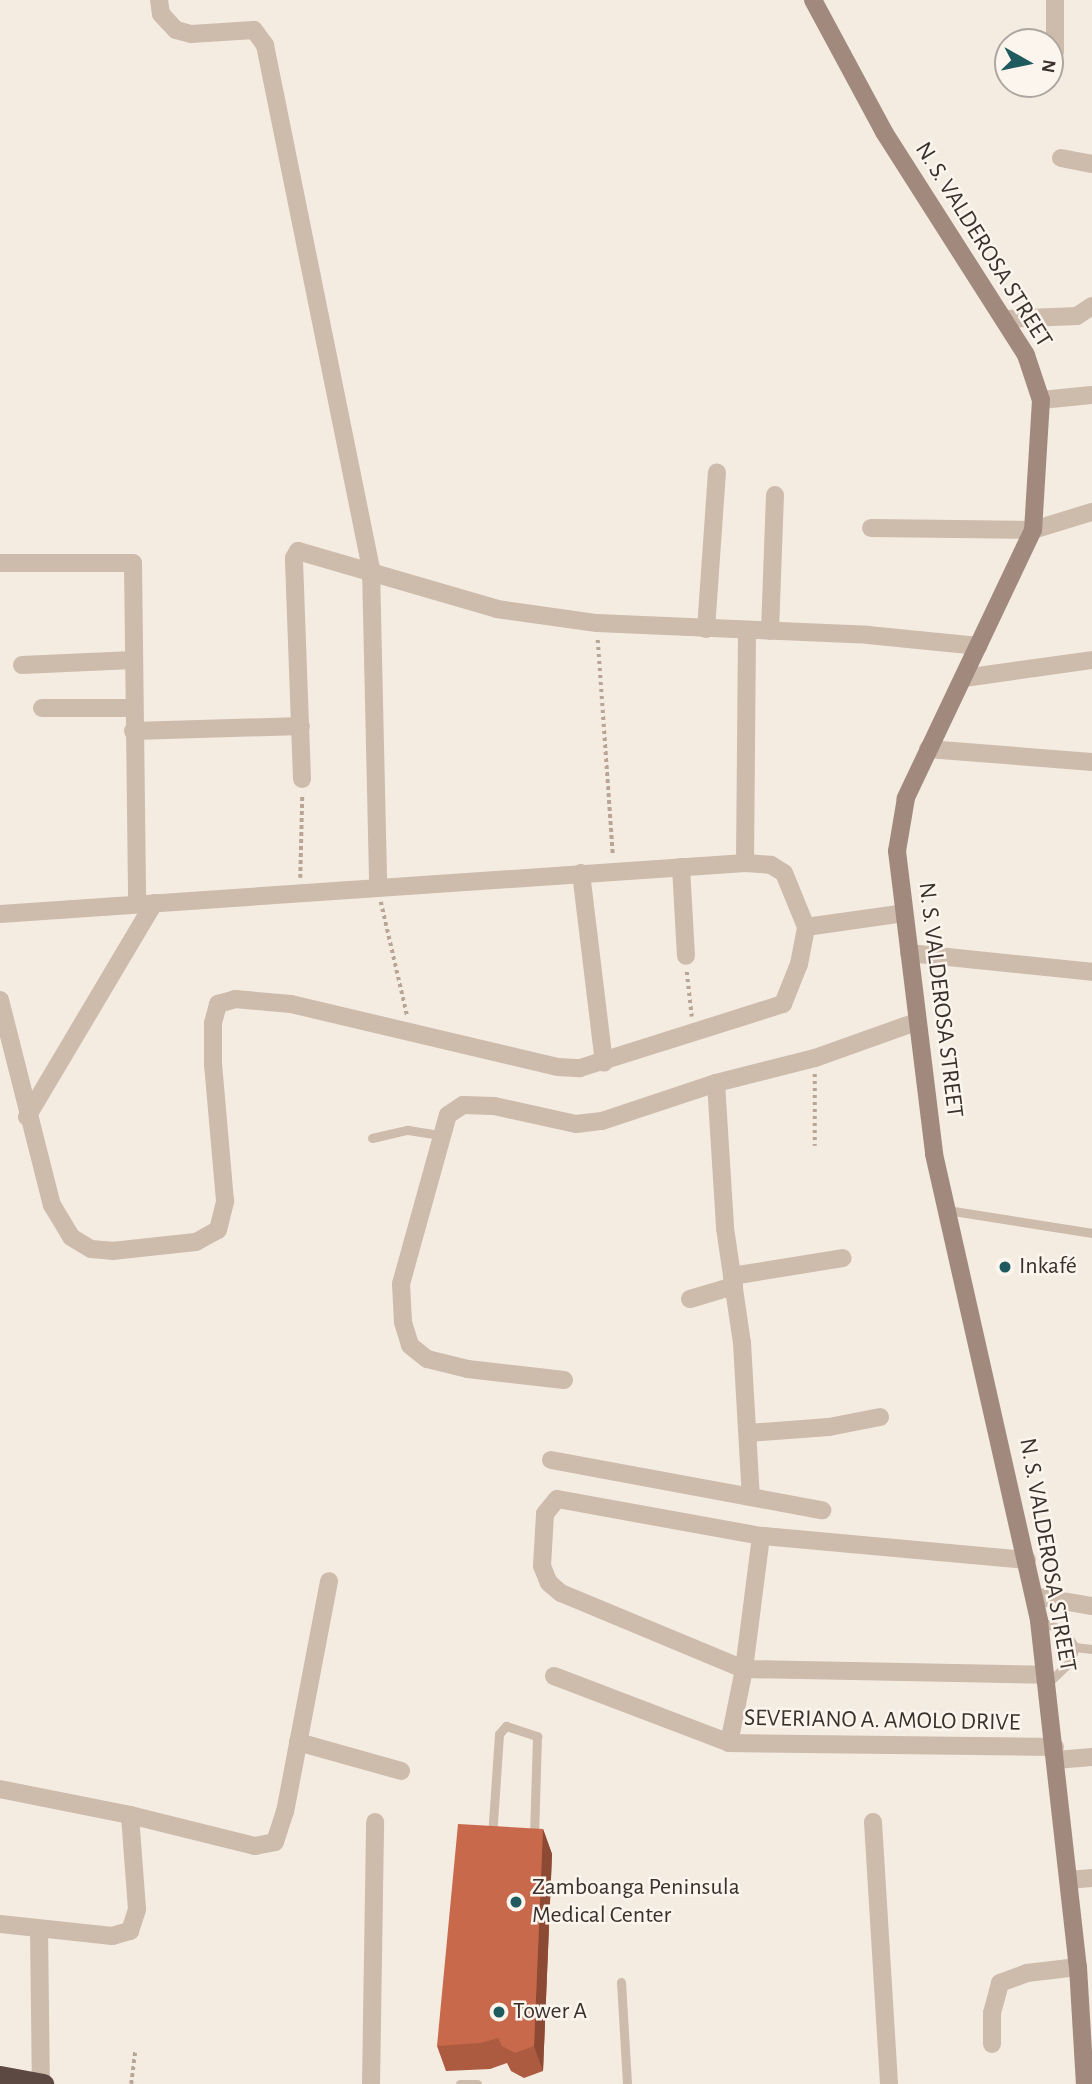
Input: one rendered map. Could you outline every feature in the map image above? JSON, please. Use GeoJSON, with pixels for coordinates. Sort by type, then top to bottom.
{"type":"FeatureCollection","features":[{"type":"Feature","properties":{"kind":"highway"},"geometry":{"type":"LineString","coordinates":[[0,2076],[42,2084]]}},
{"type":"Feature","properties":{"kind":"main road","name":"N. S. VALDEROSA STREET"},"geometry":{"type":"LineString","coordinates":[[813,0],[884,132],[1026,355],[1041,400],[1033,530],[906,798],[897,851],[934,1154],[1039,1621],[1056,1753],[1078,1967],[1085,2084]]}},
{"type":"Feature","properties":{"kind":"street"},"geometry":{"type":"LineString","coordinates":[[159,0],[161,14],[176,30],[191,34],[254,30],[265,45],[371,569],[378,887]]}},
{"type":"Feature","properties":{"kind":"street"},"geometry":{"type":"LineString","coordinates":[[1055,0],[1055,28]]}},
{"type":"Feature","properties":{"kind":"street"},"geometry":{"type":"LineString","coordinates":[[1060,158],[1092,164]]}},
{"type":"Feature","properties":{"kind":"street"},"geometry":{"type":"LineString","coordinates":[[1005,319],[1077,316],[1092,306]]}},
{"type":"Feature","properties":{"kind":"street"},"geometry":{"type":"LineString","coordinates":[[1041,400],[1092,394]]}},
{"type":"Feature","properties":{"kind":"street"},"geometry":{"type":"LineString","coordinates":[[706,629],[717,472]]}},
{"type":"Feature","properties":{"kind":"street"},"geometry":{"type":"LineString","coordinates":[[770,631],[775,495]]}},
{"type":"Feature","properties":{"kind":"street"},"geometry":{"type":"LineString","coordinates":[[871,528],[1033,530],[1092,512]]}},
{"type":"Feature","properties":{"kind":"street"},"geometry":{"type":"LineString","coordinates":[[302,779],[294,554],[320,554],[497,609],[597,624],[770,631],[978,646]]}},
{"type":"Feature","properties":{"kind":"street"},"geometry":{"type":"LineString","coordinates":[[0,563],[133,563],[133,731],[145,903],[27,1117]]}},
{"type":"Feature","properties":{"kind":"street"},"geometry":{"type":"LineString","coordinates":[[745,863],[747,630]]}},
{"type":"Feature","properties":{"kind":"street"},"geometry":{"type":"LineString","coordinates":[[22,665],[133,660]]}},
{"type":"Feature","properties":{"kind":"street"},"geometry":{"type":"LineString","coordinates":[[964,678],[1092,660]]}},
{"type":"Feature","properties":{"kind":"street"},"geometry":{"type":"LineString","coordinates":[[43,708],[133,708]]}},
{"type":"Feature","properties":{"kind":"street"},"geometry":{"type":"LineString","coordinates":[[133,731],[301,726]]}},
{"type":"Feature","properties":{"kind":"street"},"geometry":{"type":"LineString","coordinates":[[928,749],[1092,762]]}},
{"type":"Feature","properties":{"kind":"street"},"geometry":{"type":"LineString","coordinates":[[0,914],[745,863],[771,865],[784,873],[806,927],[786,1002],[604,1063],[558,1067],[291,1004],[235,999],[218,1003],[212,1023],[213,1065],[225,1201],[218,1230],[197,1242],[112,1251],[91,1249],[71,1237],[52,1205],[27,1117],[0,1000]]}},
{"type":"Feature","properties":{"kind":"street"},"geometry":{"type":"LineString","coordinates":[[681,867],[686,956]]}},
{"type":"Feature","properties":{"kind":"street"},"geometry":{"type":"LineString","coordinates":[[581,873],[604,1063]]}},
{"type":"Feature","properties":{"kind":"street"},"geometry":{"type":"LineString","coordinates":[[806,927],[904,913]]}},
{"type":"Feature","properties":{"kind":"street"},"geometry":{"type":"LineString","coordinates":[[909,953],[1092,972]]}},
{"type":"Feature","properties":{"kind":"street"},"geometry":{"type":"LineString","coordinates":[[565,1380],[458,1366],[427,1359],[410,1345],[403,1322],[401,1284],[439,1135],[447,1115],[463,1105],[494,1106],[559,1122],[587,1124],[716,1083],[815,1058],[916,1022]]}},
{"type":"Feature","properties":{"kind":"street"},"geometry":{"type":"LineString","coordinates":[[716,1083],[748,1433],[751,1497]]}},
{"type":"Feature","properties":{"kind":"street"},"geometry":{"type":"LineString","coordinates":[[690,1299],[733,1281],[843,1258]]}},
{"type":"Feature","properties":{"kind":"street"},"geometry":{"type":"LineString","coordinates":[[748,1433],[880,1418]]}},
{"type":"Feature","properties":{"kind":"street"},"geometry":{"type":"LineString","coordinates":[[551,1460],[822,1510]]}},
{"type":"Feature","properties":{"kind":"street"},"geometry":{"type":"LineString","coordinates":[[1027,1560],[761,1536],[557,1499],[545,1514],[542,1566],[549,1583],[561,1592],[744,1669],[1045,1680]]}},
{"type":"Feature","properties":{"kind":"street"},"geometry":{"type":"LineString","coordinates":[[729,1743],[744,1669],[761,1536]]}},
{"type":"Feature","properties":{"kind":"street"},"geometry":{"type":"LineString","coordinates":[[0,1789],[130,1815],[255,1846],[268,1845],[280,1835],[329,1581]]}},
{"type":"Feature","properties":{"kind":"street"},"geometry":{"type":"LineString","coordinates":[[1034,1596],[1092,1606]]}},
{"type":"Feature","properties":{"kind":"street","name":"SEVERIANO A. AMOLO DRIVE"},"geometry":{"type":"LineString","coordinates":[[554,1676],[729,1743],[1056,1753],[1092,1757]]}},
{"type":"Feature","properties":{"kind":"street"},"geometry":{"type":"LineString","coordinates":[[298,1742],[401,1771]]}},
{"type":"Feature","properties":{"kind":"street"},"geometry":{"type":"LineString","coordinates":[[0,1924],[112,1936],[130,1931],[137,1909],[130,1815]]}},
{"type":"Feature","properties":{"kind":"street"},"geometry":{"type":"LineString","coordinates":[[371,2084],[375,1822]]}},
{"type":"Feature","properties":{"kind":"street"},"geometry":{"type":"LineString","coordinates":[[873,1822],[889,2084]]}},
{"type":"Feature","properties":{"kind":"street"},"geometry":{"type":"LineString","coordinates":[[1069,1880],[1092,1878]]}},
{"type":"Feature","properties":{"kind":"street"},"geometry":{"type":"LineString","coordinates":[[40,1929],[42,2084]]}},
{"type":"Feature","properties":{"kind":"street"},"geometry":{"type":"LineString","coordinates":[[992,2045],[992,2013],[1000,1983],[1027,1973],[1078,1967]]}},
{"type":"Feature","properties":{"kind":"lane"},"geometry":{"type":"LineString","coordinates":[[372,1138],[408,1130],[439,1135]]}},
{"type":"Feature","properties":{"kind":"lane"},"geometry":{"type":"LineString","coordinates":[[947,1209],[1092,1233]]}},
{"type":"Feature","properties":{"kind":"lane"},"geometry":{"type":"LineString","coordinates":[[1039,1621],[1063,1630],[1075,1647],[1092,1649]]}},
{"type":"Feature","properties":{"kind":"lane"},"geometry":{"type":"LineString","coordinates":[[1045,1680],[1070,1662],[1075,1647]]}},
{"type":"Feature","properties":{"kind":"lane"},"geometry":{"type":"LineString","coordinates":[[492,1846],[499,1734],[506,1726],[537,1736],[534,1848]]}},
{"type":"Feature","properties":{"kind":"lane"},"geometry":{"type":"LineString","coordinates":[[621,1982],[627,2084]]}},
{"type":"Feature","properties":{"kind":"lane"},"geometry":{"type":"LineString","coordinates":[[460,2084],[477,2084]]}},
{"type":"Feature","properties":{"kind":"path"},"geometry":{"type":"LineString","coordinates":[[597,624],[614,871]]}},
{"type":"Feature","properties":{"kind":"path"},"geometry":{"type":"LineString","coordinates":[[300,893],[302,779]]}},
{"type":"Feature","properties":{"kind":"path"},"geometry":{"type":"LineString","coordinates":[[378,887],[410,1030]]}},
{"type":"Feature","properties":{"kind":"path"},"geometry":{"type":"LineString","coordinates":[[686,956],[694,1035]]}},
{"type":"Feature","properties":{"kind":"path"},"geometry":{"type":"LineString","coordinates":[[815,1058],[815,1146]]}},
{"type":"Feature","properties":{"kind":"path"},"geometry":{"type":"LineString","coordinates":[[131,2084],[135,2051]]}},
{"type":"Feature","properties":{"kind":"building"},"geometry":{"type":"Polygon","coordinates":[[[458,1824],[543,1829],[534,2046],[515,2053],[502,2046],[498,2038],[481,2043],[437,2046],[458,1824]]]}},
{"type":"Feature","properties":{"kind":"place","name":"Inkafé"},"geometry":{"type":"Point","coordinates":[1005,1267]}},
{"type":"Feature","properties":{"kind":"place","name":"Zamboanga Peninsula Medical Center"},"geometry":{"type":"Point","coordinates":[516,1902]}},
{"type":"Feature","properties":{"kind":"place","name":"Tower A"},"geometry":{"type":"Point","coordinates":[499,2012]}}]}
